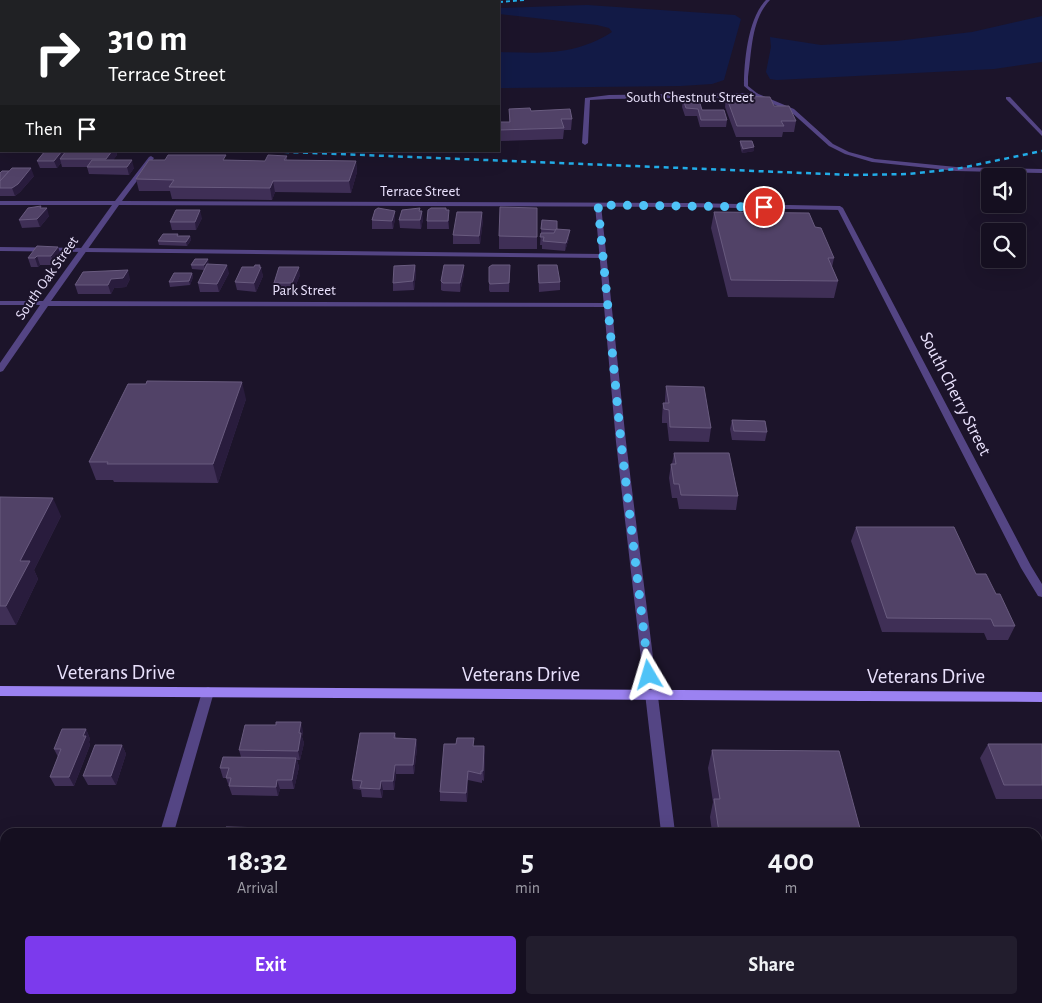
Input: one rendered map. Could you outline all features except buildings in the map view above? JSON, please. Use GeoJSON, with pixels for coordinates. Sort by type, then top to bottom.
{"type":"FeatureCollection","features":[{"type":"Feature","properties":{"kind":"main road","name":"Veterans Drive"},"geometry":{"type":"LineString","coordinates":[[0,691],[1042,697]]}},
{"type":"Feature","properties":{"kind":"street","name":"South Chestnut Street"},"geometry":{"type":"LineString","coordinates":[[585,143],[587,99],[756,95],[773,100],[792,110],[831,145],[847,153],[874,161],[918,166],[1042,170]]}},
{"type":"Feature","properties":{"kind":"street"},"geometry":{"type":"LineString","coordinates":[[1008,98],[1042,134]]}},
{"type":"Feature","properties":{"kind":"street","name":"South Oak Street"},"geometry":{"type":"LineString","coordinates":[[0,369],[83,249],[151,158]]}},
{"type":"Feature","properties":{"kind":"street","name":"Terrace Street"},"geometry":{"type":"LineString","coordinates":[[0,203],[598,205],[840,208]]}},
{"type":"Feature","properties":{"kind":"street"},"geometry":{"type":"LineString","coordinates":[[598,205],[621,442],[668,828]]}},
{"type":"Feature","properties":{"kind":"street","name":"South Cherry Street"},"geometry":{"type":"LineString","coordinates":[[840,208],[1026,568],[1042,593]]}},
{"type":"Feature","properties":{"kind":"street","name":"Park Street"},"geometry":{"type":"LineString","coordinates":[[0,303],[608,305]]}},
{"type":"Feature","properties":{"kind":"street"},"geometry":{"type":"LineString","coordinates":[[168,828],[208,692]]}},
{"type":"Feature","properties":{"kind":"lane"},"geometry":{"type":"LineString","coordinates":[[756,95],[746,86],[746,77],[755,22],[760,8],[768,0]]}},
{"type":"Feature","properties":{"kind":"lane"},"geometry":{"type":"LineString","coordinates":[[0,249],[602,256]]}},
{"type":"Feature","properties":{"kind":"shaded area"},"geometry":{"type":"Polygon","coordinates":[[[587,5],[735,15],[741,19],[724,80],[712,84],[500,88],[500,52],[544,52],[571,49],[598,40],[612,32],[609,28],[597,25],[500,14],[500,8],[587,5]]]}},
{"type":"Feature","properties":{"kind":"shaded area"},"geometry":{"type":"Polygon","coordinates":[[[1042,16],[1042,62],[994,69],[777,80],[770,79],[766,72],[771,47],[770,37],[821,45],[896,41],[972,32],[1042,16]]]}},
{"type":"Feature","properties":{"kind":"railway"},"geometry":{"type":"LineString","coordinates":[[500,2],[524,0]]}},
{"type":"Feature","properties":{"kind":"railway"},"geometry":{"type":"LineString","coordinates":[[290,152],[853,175],[908,174],[956,169],[1042,151]]}},
{"type":"Feature","properties":{"kind":"route"},"geometry":{"type":"LineString","coordinates":[[649,675],[621,442],[598,205],[764,207]]}}]}
